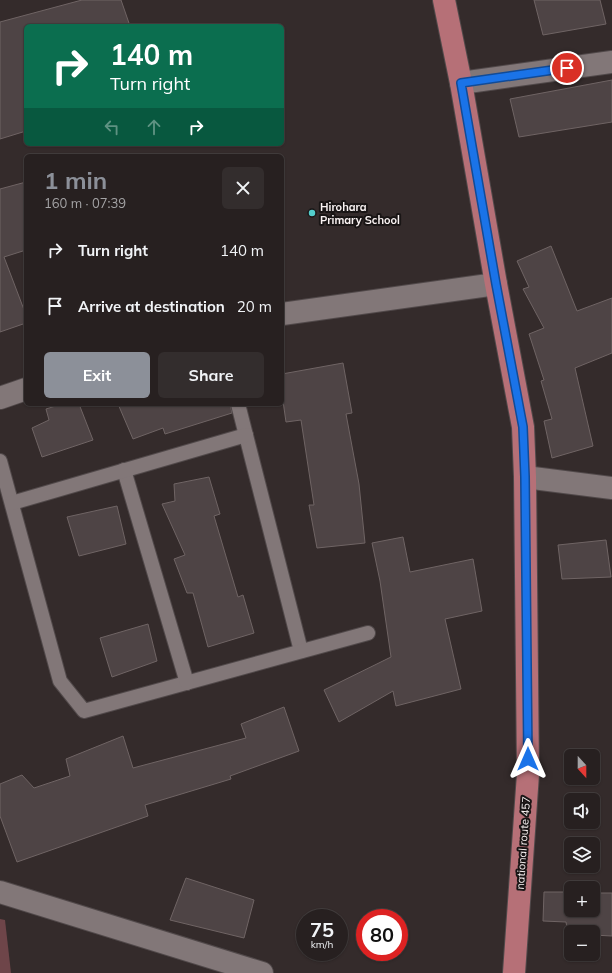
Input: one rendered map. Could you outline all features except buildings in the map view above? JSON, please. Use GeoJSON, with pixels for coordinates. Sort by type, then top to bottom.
{"type":"FeatureCollection","features":[{"type":"Feature","properties":{"kind":"highway","name":"national route 457"},"geometry":{"type":"LineString","coordinates":[[444,0],[461,83],[496,284],[523,427],[525,477],[528,774],[514,973]]}},
{"type":"Feature","properties":{"kind":"street"},"geometry":{"type":"LineString","coordinates":[[461,83],[612,62]]}},
{"type":"Feature","properties":{"kind":"street"},"geometry":{"type":"LineString","coordinates":[[284,314],[496,284]]}},
{"type":"Feature","properties":{"kind":"street"},"geometry":{"type":"LineString","coordinates":[[0,398],[24,390]]}},
{"type":"Feature","properties":{"kind":"street"},"geometry":{"type":"LineString","coordinates":[[525,477],[612,488]]}},
{"type":"Feature","properties":{"kind":"street"},"geometry":{"type":"LineString","coordinates":[[0,892],[262,973]]}},
{"type":"Feature","properties":{"kind":"lane"},"geometry":{"type":"LineString","coordinates":[[239,406],[301,651]]}},
{"type":"Feature","properties":{"kind":"lane"},"geometry":{"type":"LineString","coordinates":[[12,503],[246,435]]}},
{"type":"Feature","properties":{"kind":"lane"},"geometry":{"type":"LineString","coordinates":[[0,461],[60,681],[84,711],[368,633]]}},
{"type":"Feature","properties":{"kind":"lane"},"geometry":{"type":"LineString","coordinates":[[124,470],[187,683]]}},
{"type":"Feature","properties":{"kind":"shaded area"},"geometry":{"type":"Polygon","coordinates":[[[0,919],[5,920],[11,973],[0,973],[0,919]]]}},
{"type":"Feature","properties":{"kind":"place","name":"Hirohara Primary School"},"geometry":{"type":"Point","coordinates":[312,213]}},
{"type":"Feature","properties":{"kind":"route"},"geometry":{"type":"LineString","coordinates":[[528,759],[525,477],[523,427],[496,284],[461,83],[567,68]]}}]}
